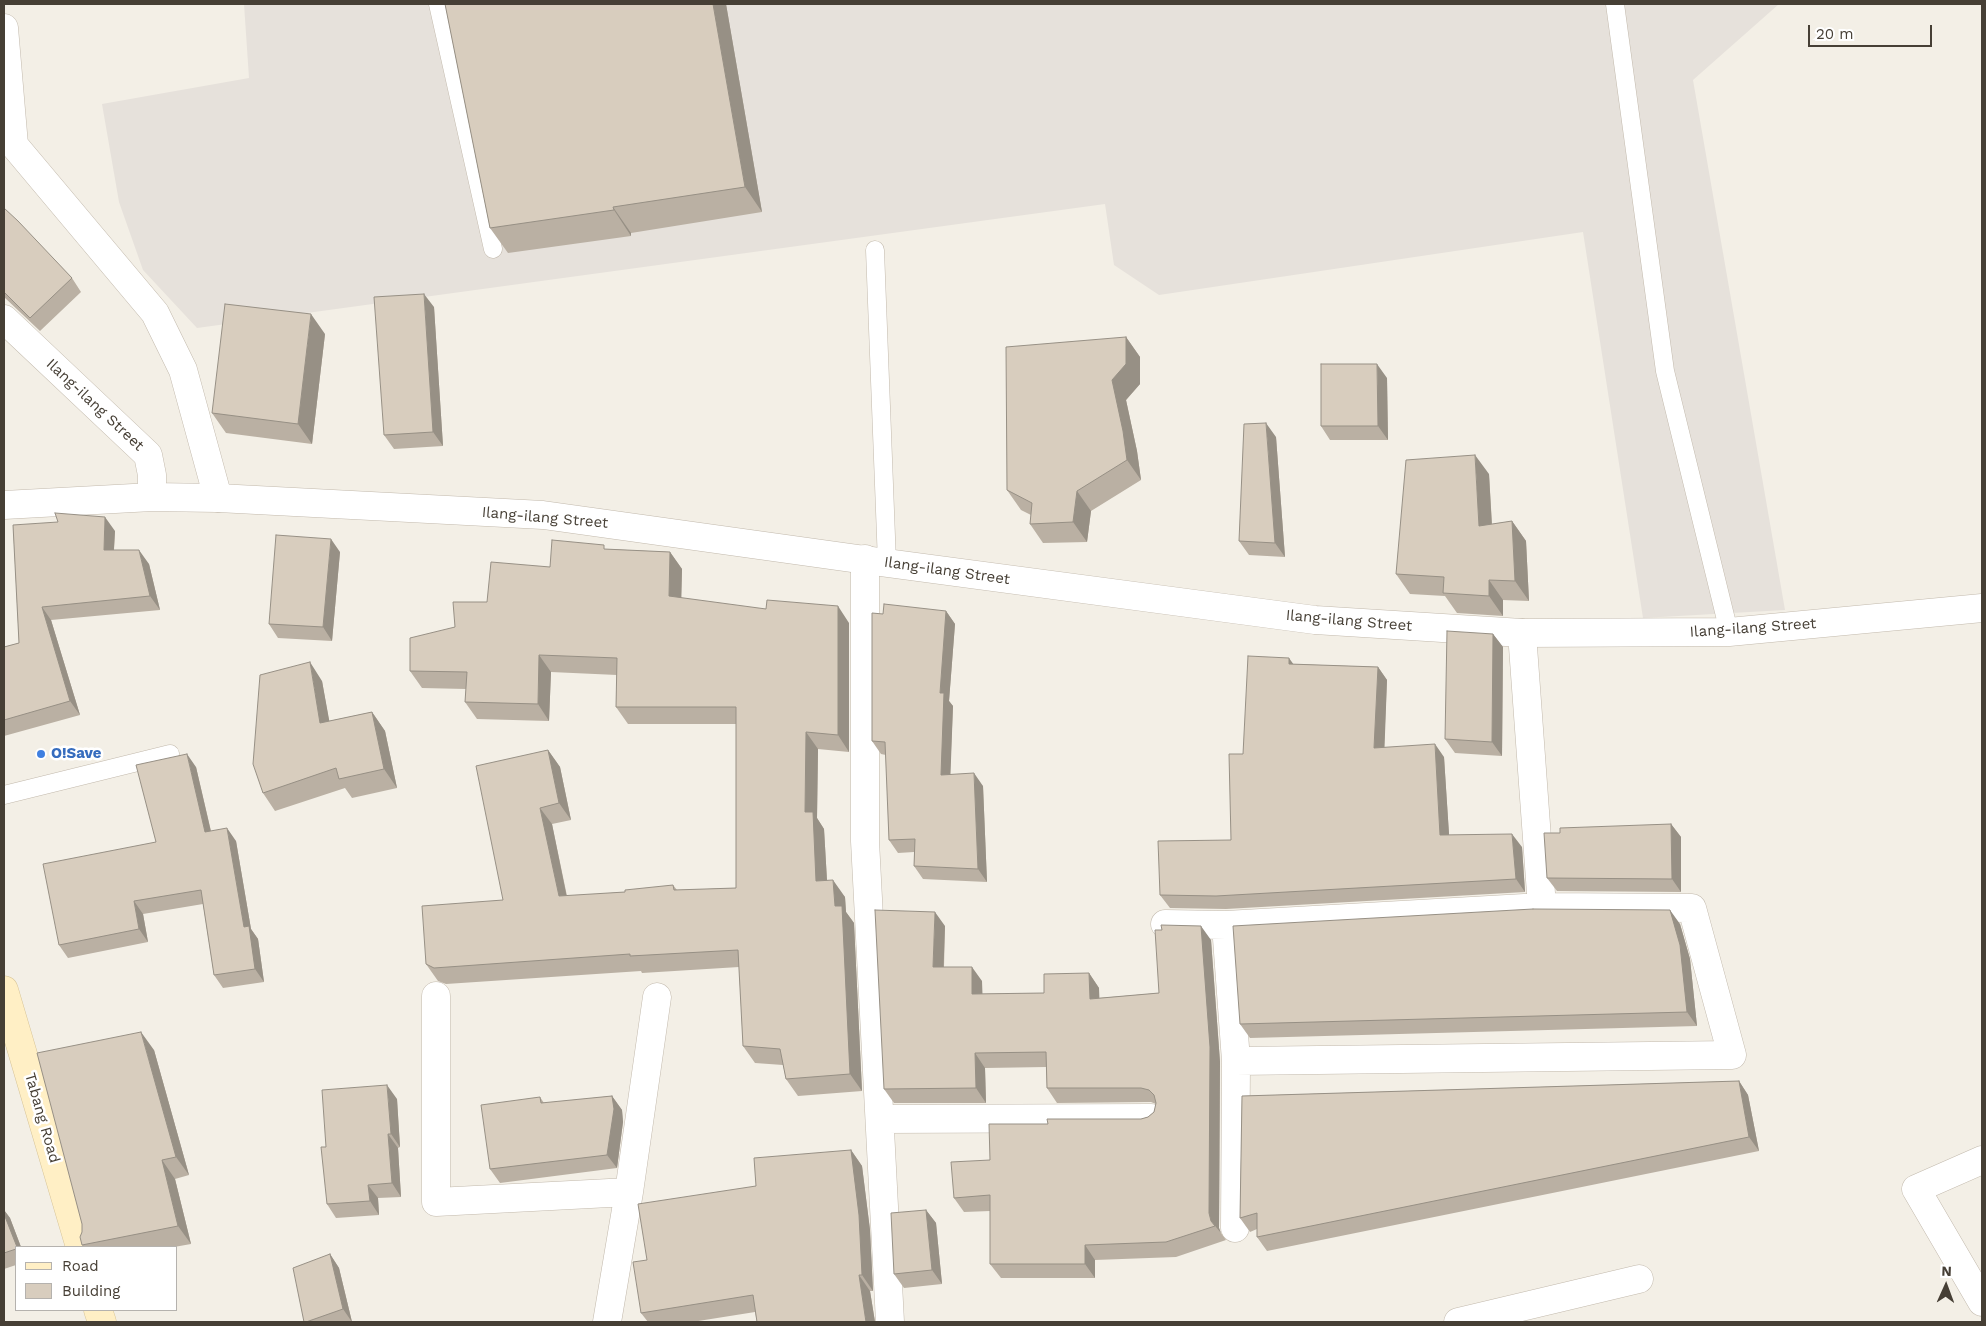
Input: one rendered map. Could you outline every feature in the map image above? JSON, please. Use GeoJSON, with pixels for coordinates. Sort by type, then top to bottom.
{"type":"FeatureCollection","features":[{"type":"Feature","properties":{"kind":"main road","name":"Tabang Road"},"geometry":{"type":"LineString","coordinates":[[4,990],[80,1246]]}},
{"type":"Feature","properties":{"kind":"street"},"geometry":{"type":"LineString","coordinates":[[4,28],[14,144],[155,313],[183,370],[218,498]]}},
{"type":"Feature","properties":{"kind":"street","name":"Ilang-ilang Street"},"geometry":{"type":"LineString","coordinates":[[4,319],[148,455],[152,475],[152,497],[218,498],[543,515],[1315,620],[1522,633],[1729,632],[1982,608]]}},
{"type":"Feature","properties":{"kind":"street"},"geometry":{"type":"LineString","coordinates":[[4,505],[152,497]]}},
{"type":"Feature","properties":{"kind":"street"},"geometry":{"type":"LineString","coordinates":[[876,561],[865,841],[881,1119],[890,1322]]}},
{"type":"Feature","properties":{"kind":"street"},"geometry":{"type":"LineString","coordinates":[[1522,633],[1542,908]]}},
{"type":"Feature","properties":{"kind":"street"},"geometry":{"type":"LineString","coordinates":[[1165,924],[1226,925],[1542,908],[1692,908],[1732,1055],[1236,1061]]}},
{"type":"Feature","properties":{"kind":"street"},"geometry":{"type":"LineString","coordinates":[[1226,925],[1236,1061],[1235,1228]]}},
{"type":"Feature","properties":{"kind":"street"},"geometry":{"type":"LineString","coordinates":[[436,996],[436,1202],[629,1192]]}},
{"type":"Feature","properties":{"kind":"street"},"geometry":{"type":"LineString","coordinates":[[607,1322],[629,1192],[657,997]]}},
{"type":"Feature","properties":{"kind":"street"},"geometry":{"type":"LineString","coordinates":[[881,1119],[1151,1118]]}},
{"type":"Feature","properties":{"kind":"street"},"geometry":{"type":"LineString","coordinates":[[1982,1160],[1916,1189],[1982,1302]]}},
{"type":"Feature","properties":{"kind":"street"},"geometry":{"type":"LineString","coordinates":[[1458,1322],[1639,1279]]}},
{"type":"Feature","properties":{"kind":"lane"},"geometry":{"type":"LineString","coordinates":[[438,4],[493,249]]}},
{"type":"Feature","properties":{"kind":"lane"},"geometry":{"type":"LineString","coordinates":[[1615,4],[1666,371],[1729,632]]}},
{"type":"Feature","properties":{"kind":"lane"},"geometry":{"type":"LineString","coordinates":[[875,250],[876,561]]}},
{"type":"Feature","properties":{"kind":"lane"},"geometry":{"type":"LineString","coordinates":[[4,795],[170,754]]}},
{"type":"Feature","properties":{"kind":"shaded area"},"geometry":{"type":"Polygon","coordinates":[[[244,4],[1779,4],[1693,80],[1785,610],[1643,618],[1583,232],[1159,295],[1114,265],[1105,204],[197,328],[143,270],[119,202],[102,104],[249,78],[244,4]]]}},
{"type":"Feature","properties":{"kind":"building"},"geometry":{"type":"Polygon","coordinates":[[[445,4],[713,4],[745,187],[613,207],[614,210],[490,228],[445,4]]]}},
{"type":"Feature","properties":{"kind":"building"},"geometry":{"type":"Polygon","coordinates":[[[4,208],[72,278],[30,318],[4,292],[4,208]]]}},
{"type":"Feature","properties":{"kind":"building"},"geometry":{"type":"Polygon","coordinates":[[[424,294],[433,432],[384,435],[374,297],[424,294]]]}},
{"type":"Feature","properties":{"kind":"building"},"geometry":{"type":"Polygon","coordinates":[[[225,304],[311,314],[298,424],[212,413],[225,304]]]}},
{"type":"Feature","properties":{"kind":"building"},"geometry":{"type":"Polygon","coordinates":[[[1126,337],[1126,364],[1112,380],[1127,460],[1077,491],[1073,522],[1030,524],[1032,503],[1007,490],[1006,347],[1126,337]]]}},
{"type":"Feature","properties":{"kind":"building"},"geometry":{"type":"Polygon","coordinates":[[[1321,364],[1377,364],[1378,426],[1321,426],[1321,364]]]}},
{"type":"Feature","properties":{"kind":"building"},"geometry":{"type":"Polygon","coordinates":[[[1266,423],[1275,543],[1239,541],[1244,424],[1266,423]]]}},
{"type":"Feature","properties":{"kind":"building"},"geometry":{"type":"Polygon","coordinates":[[[1475,455],[1479,526],[1512,521],[1515,581],[1489,580],[1489,596],[1443,593],[1444,577],[1396,574],[1406,460],[1475,455]]]}},
{"type":"Feature","properties":{"kind":"building"},"geometry":{"type":"Polygon","coordinates":[[[55,513],[105,517],[104,550],[139,550],[150,596],[42,607],[70,701],[4,720],[4,647],[19,643],[13,525],[58,522],[55,513]]]}},
{"type":"Feature","properties":{"kind":"building"},"geometry":{"type":"Polygon","coordinates":[[[276,535],[331,539],[323,627],[269,624],[276,535]]]}},
{"type":"Feature","properties":{"kind":"building"},"geometry":{"type":"Polygon","coordinates":[[[552,540],[604,545],[604,549],[670,552],[669,596],[766,609],[767,600],[838,606],[838,735],[806,732],[805,812],[813,812],[816,881],[833,880],[835,906],[842,906],[850,1074],[786,1079],[780,1049],[743,1046],[738,950],[630,956],[630,954],[434,968],[426,964],[422,906],[503,900],[476,766],[548,750],[559,803],[540,808],[559,896],[625,892],[625,890],[673,885],[674,890],[736,888],[736,707],[616,707],[617,658],[539,655],[538,704],[465,702],[467,672],[410,671],[410,638],[455,627],[453,602],[487,602],[491,562],[550,567],[552,540]]]}},
{"type":"Feature","properties":{"kind":"building"},"geometry":{"type":"Polygon","coordinates":[[[884,604],[946,611],[940,693],[944,693],[941,775],[974,773],[978,869],[914,866],[915,839],[889,840],[885,742],[872,741],[872,613],[883,614],[884,604]]]}},
{"type":"Feature","properties":{"kind":"building"},"geometry":{"type":"Polygon","coordinates":[[[1447,631],[1493,634],[1492,742],[1445,739],[1447,631]]]}},
{"type":"Feature","properties":{"kind":"building"},"geometry":{"type":"Polygon","coordinates":[[[1248,656],[1289,658],[1289,664],[1378,667],[1374,748],[1435,744],[1440,835],[1512,834],[1516,879],[1216,896],[1160,895],[1158,841],[1231,840],[1229,754],[1243,754],[1248,656]]]}},
{"type":"Feature","properties":{"kind":"building"},"geometry":{"type":"Polygon","coordinates":[[[310,662],[320,723],[372,712],[384,769],[339,779],[336,768],[263,793],[253,764],[260,675],[310,662]]]}},
{"type":"Feature","properties":{"kind":"building"},"geometry":{"type":"Polygon","coordinates":[[[187,754],[205,832],[227,828],[244,927],[249,926],[255,969],[214,975],[201,890],[134,901],[139,929],[59,945],[43,864],[156,842],[136,765],[187,754]]]}},
{"type":"Feature","properties":{"kind":"building"},"geometry":{"type":"Polygon","coordinates":[[[1671,824],[1672,879],[1547,878],[1544,833],[1560,833],[1560,828],[1671,824]]]}},
{"type":"Feature","properties":{"kind":"building"},"geometry":{"type":"Polygon","coordinates":[[[1533,909],[1670,910],[1680,945],[1687,1012],[1240,1024],[1233,926],[1533,909]]]}},
{"type":"Feature","properties":{"kind":"building"},"geometry":{"type":"Polygon","coordinates":[[[875,910],[935,912],[933,967],[972,967],[972,994],[1044,993],[1044,974],[1089,973],[1090,999],[1159,993],[1155,930],[1162,930],[1161,925],[1201,926],[1210,1047],[1209,1213],[1211,1221],[1215,1226],[1166,1242],[1085,1245],[1085,1264],[990,1264],[990,1195],[954,1198],[951,1162],[990,1160],[989,1124],[1048,1124],[1047,1119],[1141,1119],[1148,1117],[1154,1112],[1156,1103],[1154,1095],[1149,1090],[1141,1088],[1047,1088],[1046,1052],[975,1053],[976,1088],[884,1089],[875,910]]]}},
{"type":"Feature","properties":{"kind":"building"},"geometry":{"type":"Polygon","coordinates":[[[141,1032],[176,1157],[162,1160],[178,1226],[82,1245],[80,1237],[82,1224],[37,1053],[141,1032]]]}},
{"type":"Feature","properties":{"kind":"building"},"geometry":{"type":"Polygon","coordinates":[[[1739,1081],[1749,1137],[1257,1237],[1257,1213],[1240,1218],[1242,1096],[1739,1081]]]}},
{"type":"Feature","properties":{"kind":"building"},"geometry":{"type":"Polygon","coordinates":[[[387,1085],[392,1183],[368,1185],[370,1201],[327,1204],[321,1147],[326,1147],[322,1090],[387,1085]]]}},
{"type":"Feature","properties":{"kind":"building"},"geometry":{"type":"Polygon","coordinates":[[[612,1096],[614,1109],[607,1155],[490,1169],[481,1105],[540,1097],[541,1103],[612,1096]]]}},
{"type":"Feature","properties":{"kind":"building"},"geometry":{"type":"Polygon","coordinates":[[[851,1150],[859,1215],[862,1275],[859,1275],[866,1322],[757,1322],[753,1295],[641,1313],[633,1262],[647,1260],[638,1204],[756,1186],[754,1158],[851,1150]]]}},
{"type":"Feature","properties":{"kind":"building"},"geometry":{"type":"Polygon","coordinates":[[[926,1210],[932,1270],[894,1274],[891,1213],[926,1210]]]}},
{"type":"Feature","properties":{"kind":"building"},"geometry":{"type":"Polygon","coordinates":[[[4,1214],[17,1246],[15,1249],[4,1253],[4,1214]]]}},
{"type":"Feature","properties":{"kind":"building"},"geometry":{"type":"Polygon","coordinates":[[[330,1254],[343,1309],[304,1322],[293,1268],[330,1254]]]}},
{"type":"Feature","properties":{"kind":"place","name":"O!Save"},"geometry":{"type":"Point","coordinates":[41,754]}}]}
